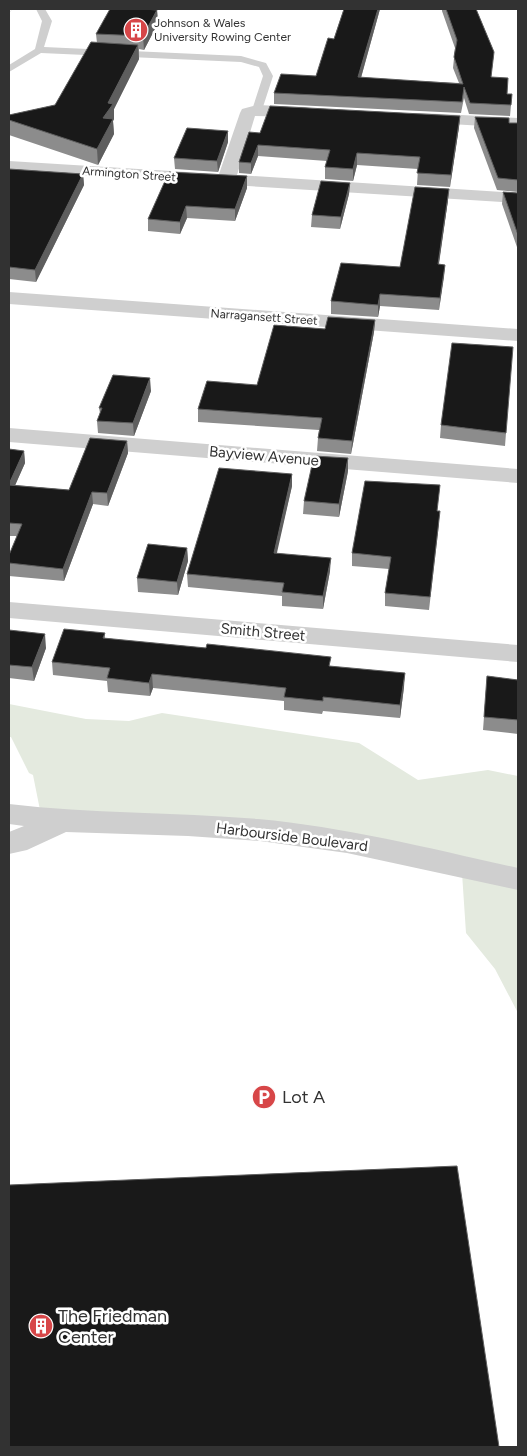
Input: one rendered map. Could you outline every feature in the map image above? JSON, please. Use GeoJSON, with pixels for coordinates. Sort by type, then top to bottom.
{"type":"FeatureCollection","features":[{"type":"Feature","properties":{"kind":"street"},"geometry":{"type":"LineString","coordinates":[[226,180],[248,113],[257,110],[324,113]]}},
{"type":"Feature","properties":{"kind":"street"},"geometry":{"type":"LineString","coordinates":[[402,117],[518,123]]}},
{"type":"Feature","properties":{"kind":"street","name":"Armington Street"},"geometry":{"type":"LineString","coordinates":[[9,166],[518,198]]}},
{"type":"Feature","properties":{"kind":"street","name":"Narragansett Street"},"geometry":{"type":"LineString","coordinates":[[9,298],[518,335]]}},
{"type":"Feature","properties":{"kind":"street","name":"Bayview Avenue"},"geometry":{"type":"LineString","coordinates":[[9,435],[518,476]]}},
{"type":"Feature","properties":{"kind":"street","name":"Smith Street"},"geometry":{"type":"LineString","coordinates":[[9,610],[518,654]]}},
{"type":"Feature","properties":{"kind":"street","name":"Harbourside Boulevard"},"geometry":{"type":"LineString","coordinates":[[9,814],[63,821],[188,825],[260,830],[347,842],[518,879]]}},
{"type":"Feature","properties":{"kind":"street","name":"Harbourside Boulevard"},"geometry":{"type":"LineString","coordinates":[[9,843],[17,842],[63,821]]}},
{"type":"Feature","properties":{"kind":"lane"},"geometry":{"type":"LineString","coordinates":[[39,50],[47,21],[41,9]]}},
{"type":"Feature","properties":{"kind":"lane"},"geometry":{"type":"LineString","coordinates":[[9,69],[39,50],[241,59],[263,65],[268,76],[257,110]]}},
{"type":"Feature","properties":{"kind":"shaded area"},"geometry":{"type":"Polygon","coordinates":[[[9,704],[86,719],[129,721],[162,713],[359,743],[418,780],[488,770],[518,776],[518,1013],[495,969],[466,933],[462,873],[224,828],[43,825],[33,775],[29,773],[11,737],[9,737],[9,704]]]}},
{"type":"Feature","properties":{"kind":"building"},"geometry":{"type":"Polygon","coordinates":[[[110,9],[157,10],[143,36],[96,34],[110,9]]]}},
{"type":"Feature","properties":{"kind":"building"},"geometry":{"type":"Polygon","coordinates":[[[344,9],[378,9],[358,77],[463,84],[454,57],[457,40],[446,9],[476,9],[494,52],[491,77],[508,78],[507,94],[512,94],[511,105],[470,103],[464,87],[462,102],[274,93],[281,74],[316,76],[328,38],[334,39],[344,9]]]}},
{"type":"Feature","properties":{"kind":"building"},"geometry":{"type":"Polygon","coordinates":[[[91,42],[138,45],[108,103],[113,104],[103,118],[113,119],[97,149],[9,120],[9,115],[55,105],[91,42]]]}},
{"type":"Feature","properties":{"kind":"building"},"geometry":{"type":"Polygon","coordinates":[[[270,106],[460,116],[451,175],[417,173],[420,157],[357,153],[353,169],[325,167],[330,150],[258,145],[251,163],[239,162],[249,132],[260,133],[270,106]]]}},
{"type":"Feature","properties":{"kind":"building"},"geometry":{"type":"Polygon","coordinates":[[[475,117],[509,118],[509,123],[518,123],[518,180],[498,178],[475,117]]]}},
{"type":"Feature","properties":{"kind":"building"},"geometry":{"type":"Polygon","coordinates":[[[187,128],[228,131],[217,161],[174,158],[187,128]]]}},
{"type":"Feature","properties":{"kind":"building"},"geometry":{"type":"Polygon","coordinates":[[[9,169],[83,174],[35,270],[9,267],[9,169]]]}},
{"type":"Feature","properties":{"kind":"building"},"geometry":{"type":"Polygon","coordinates":[[[169,172],[247,176],[235,209],[186,206],[180,222],[148,219],[169,172]]]}},
{"type":"Feature","properties":{"kind":"building"},"geometry":{"type":"Polygon","coordinates":[[[321,181],[350,183],[341,217],[312,215],[321,181]]]}},
{"type":"Feature","properties":{"kind":"building"},"geometry":{"type":"Polygon","coordinates":[[[415,187],[449,189],[438,264],[445,265],[440,298],[380,294],[378,305],[331,301],[341,263],[400,267],[415,187]]]}},
{"type":"Feature","properties":{"kind":"building"},"geometry":{"type":"Polygon","coordinates":[[[503,192],[518,193],[518,235],[503,192]]]}},
{"type":"Feature","properties":{"kind":"building"},"geometry":{"type":"Polygon","coordinates":[[[328,317],[375,320],[352,441],[318,438],[322,418],[198,409],[207,381],[257,385],[274,325],[325,329],[328,317]]]}},
{"type":"Feature","properties":{"kind":"building"},"geometry":{"type":"Polygon","coordinates":[[[452,343],[513,347],[506,433],[441,425],[452,343]]]}},
{"type":"Feature","properties":{"kind":"building"},"geometry":{"type":"Polygon","coordinates":[[[113,375],[150,378],[133,423],[97,421],[102,408],[99,408],[113,375]]]}},
{"type":"Feature","properties":{"kind":"building"},"geometry":{"type":"Polygon","coordinates":[[[90,438],[127,441],[107,493],[92,492],[63,569],[9,563],[9,555],[22,524],[9,523],[9,485],[69,490],[90,438]]]}},
{"type":"Feature","properties":{"kind":"building"},"geometry":{"type":"Polygon","coordinates":[[[9,449],[24,451],[9,484],[9,449]]]}},
{"type":"Feature","properties":{"kind":"building"},"geometry":{"type":"Polygon","coordinates":[[[314,456],[348,458],[339,504],[304,501],[314,456]]]}},
{"type":"Feature","properties":{"kind":"building"},"geometry":{"type":"Polygon","coordinates":[[[219,468],[292,474],[274,553],[331,558],[323,596],[282,592],[284,583],[187,574],[219,468]]]}},
{"type":"Feature","properties":{"kind":"building"},"geometry":{"type":"Polygon","coordinates":[[[365,481],[440,485],[437,511],[440,511],[430,597],[385,593],[391,557],[352,553],[365,481]]]}},
{"type":"Feature","properties":{"kind":"building"},"geometry":{"type":"Polygon","coordinates":[[[148,544],[187,548],[177,582],[137,578],[148,544]]]}},
{"type":"Feature","properties":{"kind":"building"},"geometry":{"type":"Polygon","coordinates":[[[64,629],[105,633],[103,638],[206,648],[207,644],[331,657],[329,666],[405,673],[400,705],[323,697],[323,701],[284,697],[286,688],[152,674],[149,683],[107,678],[110,668],[52,662],[64,629]]]}},
{"type":"Feature","properties":{"kind":"building"},"geometry":{"type":"Polygon","coordinates":[[[9,630],[45,634],[32,667],[9,665],[9,630]]]}},
{"type":"Feature","properties":{"kind":"building"},"geometry":{"type":"Polygon","coordinates":[[[487,676],[518,680],[518,720],[484,717],[487,676]]]}},
{"type":"Feature","properties":{"kind":"building"},"geometry":{"type":"Polygon","coordinates":[[[457,1166],[499,1447],[9,1447],[9,1185],[457,1166]]]}},
{"type":"Feature","properties":{"kind":"place","name":"Johnson & Wales University Rowing Center"},"geometry":{"type":"Point","coordinates":[136,30]}},
{"type":"Feature","properties":{"kind":"place","name":"Lot A"},"geometry":{"type":"Point","coordinates":[264,1097]}},
{"type":"Feature","properties":{"kind":"place","name":"The Friedman Center"},"geometry":{"type":"Point","coordinates":[41,1326]}}]}
